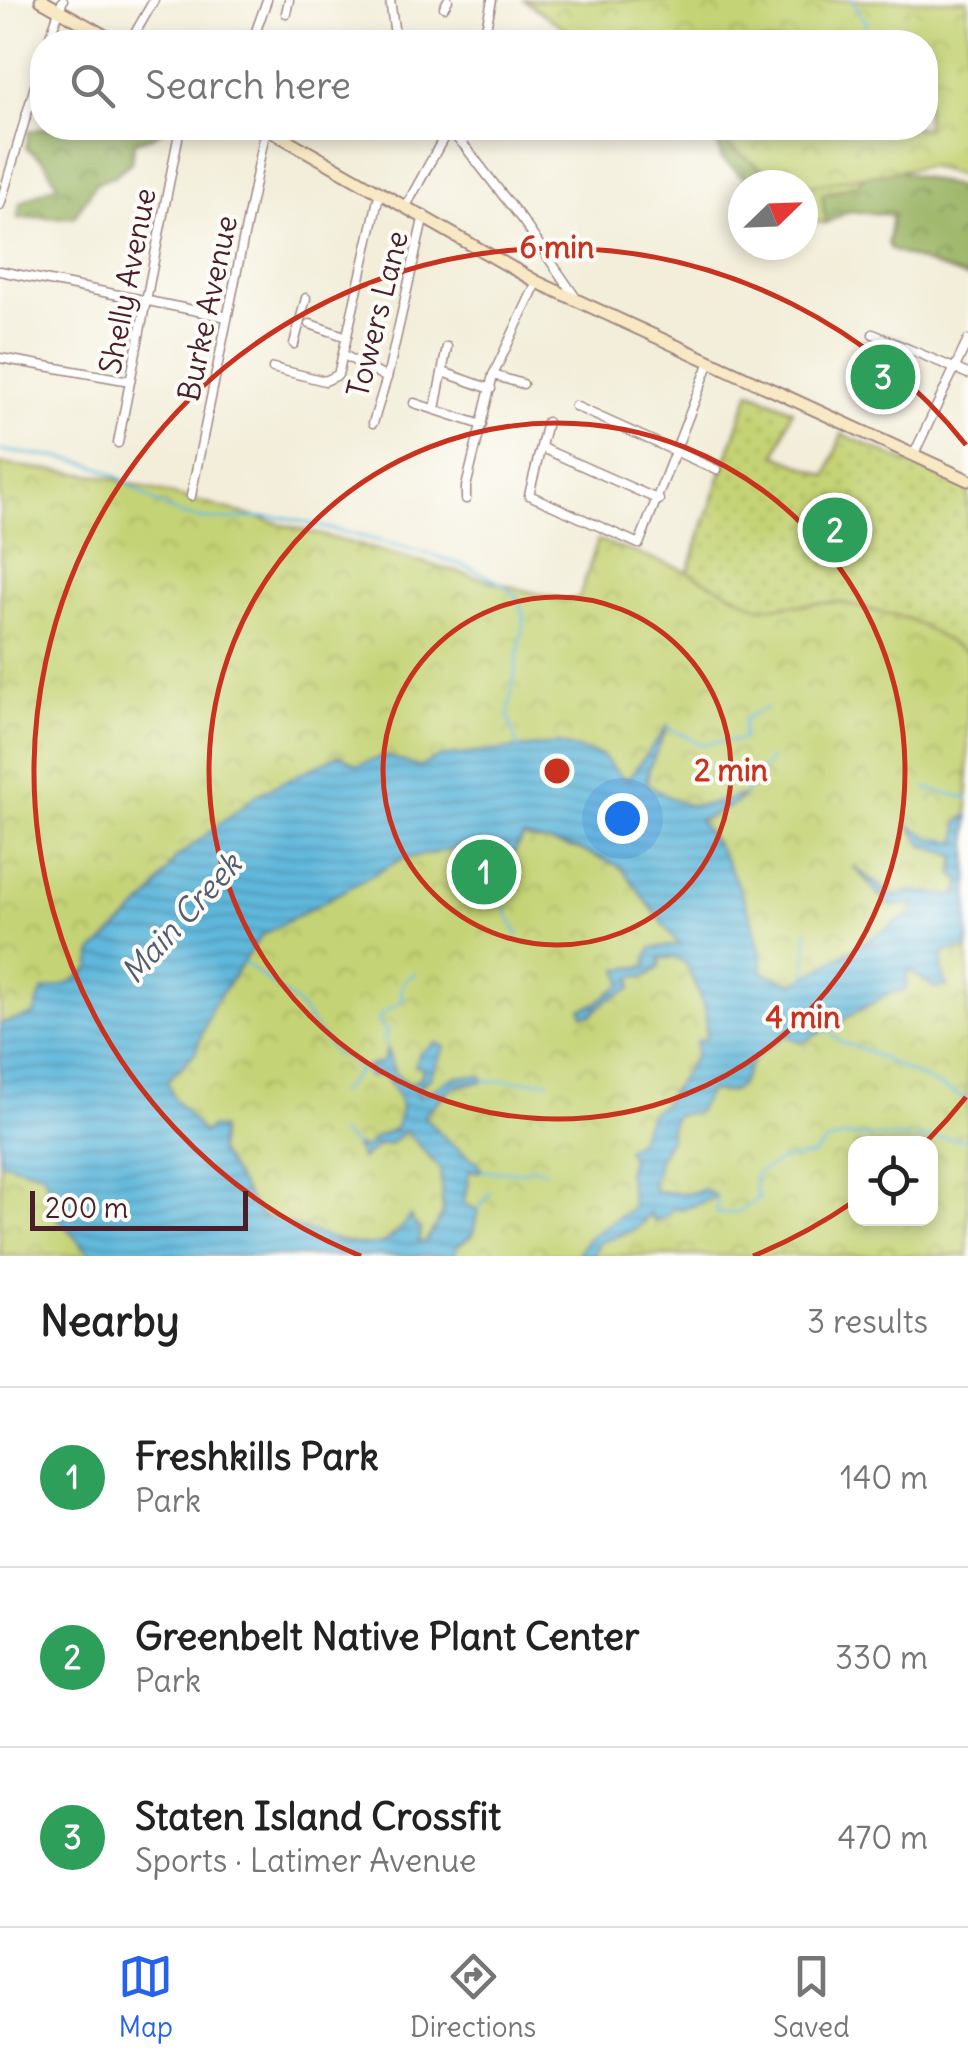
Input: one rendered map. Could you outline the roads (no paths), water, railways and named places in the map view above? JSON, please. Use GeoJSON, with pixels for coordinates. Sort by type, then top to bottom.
{"type":"FeatureCollection","features":[{"type":"Feature","properties":{"kind":"main road"},"geometry":{"type":"LineString","coordinates":[[41,0],[61,5],[98,30]]}},
{"type":"Feature","properties":{"kind":"main road"},"geometry":{"type":"LineString","coordinates":[[288,140],[579,303],[968,480]]}},
{"type":"Feature","properties":{"kind":"street"},"geometry":{"type":"LineString","coordinates":[[137,30],[154,0]]}},
{"type":"Feature","properties":{"kind":"street"},"geometry":{"type":"LineString","coordinates":[[256,30],[267,0]]}},
{"type":"Feature","properties":{"kind":"street"},"geometry":{"type":"LineString","coordinates":[[286,13],[289,0]]}},
{"type":"Feature","properties":{"kind":"street"},"geometry":{"type":"LineString","coordinates":[[390,0],[394,30]]}},
{"type":"Feature","properties":{"kind":"street"},"geometry":{"type":"LineString","coordinates":[[486,30],[492,0]]}},
{"type":"Feature","properties":{"kind":"street"},"geometry":{"type":"LineString","coordinates":[[52,30],[61,5]]}},
{"type":"Feature","properties":{"kind":"street"},"geometry":{"type":"LineString","coordinates":[[0,206],[30,103]]}},
{"type":"Feature","properties":{"kind":"street","name":"Shelly Avenue"},"geometry":{"type":"LineString","coordinates":[[118,443],[178,140]]}},
{"type":"Feature","properties":{"kind":"street","name":"Burke Avenue"},"geometry":{"type":"LineString","coordinates":[[191,496],[264,140]]}},
{"type":"Feature","properties":{"kind":"street"},"geometry":{"type":"LineString","coordinates":[[406,206],[441,140]]}},
{"type":"Feature","properties":{"kind":"street"},"geometry":{"type":"LineString","coordinates":[[459,140],[554,262],[579,303]]}},
{"type":"Feature","properties":{"kind":"street"},"geometry":{"type":"LineString","coordinates":[[463,144],[464,140]]}},
{"type":"Feature","properties":{"kind":"street"},"geometry":{"type":"LineString","coordinates":[[273,368],[330,380],[341,370],[380,191]]}},
{"type":"Feature","properties":{"kind":"street","name":"Towers Lane"},"geometry":{"type":"LineString","coordinates":[[373,423],[424,215]]}},
{"type":"Feature","properties":{"kind":"street"},"geometry":{"type":"LineString","coordinates":[[0,271],[227,317]]}},
{"type":"Feature","properties":{"kind":"street"},"geometry":{"type":"LineString","coordinates":[[466,499],[492,376],[537,282]]}},
{"type":"Feature","properties":{"kind":"street"},"geometry":{"type":"LineString","coordinates":[[294,344],[306,298]]}},
{"type":"Feature","properties":{"kind":"street"},"geometry":{"type":"LineString","coordinates":[[301,315],[310,324]]}},
{"type":"Feature","properties":{"kind":"street"},"geometry":{"type":"LineString","coordinates":[[310,324],[347,337]]}},
{"type":"Feature","properties":{"kind":"street"},"geometry":{"type":"LineString","coordinates":[[298,328],[306,329],[310,324]]}},
{"type":"Feature","properties":{"kind":"street"},"geometry":{"type":"LineString","coordinates":[[873,334],[968,374]]}},
{"type":"Feature","properties":{"kind":"street"},"geometry":{"type":"LineString","coordinates":[[914,456],[968,340]]}},
{"type":"Feature","properties":{"kind":"street"},"geometry":{"type":"LineString","coordinates":[[435,409],[447,348]]}},
{"type":"Feature","properties":{"kind":"street"},"geometry":{"type":"LineString","coordinates":[[344,355],[386,378]]}},
{"type":"Feature","properties":{"kind":"street"},"geometry":{"type":"LineString","coordinates":[[0,358],[130,381]]}},
{"type":"Feature","properties":{"kind":"street"},"geometry":{"type":"LineString","coordinates":[[548,422],[529,495],[639,544],[710,364]]}},
{"type":"Feature","properties":{"kind":"street"},"geometry":{"type":"LineString","coordinates":[[442,372],[490,388]]}},
{"type":"Feature","properties":{"kind":"street"},"geometry":{"type":"LineString","coordinates":[[492,376],[523,384]]}},
{"type":"Feature","properties":{"kind":"street"},"geometry":{"type":"LineString","coordinates":[[414,404],[482,425]]}},
{"type":"Feature","properties":{"kind":"street"},"geometry":{"type":"LineString","coordinates":[[575,406],[717,470]]}},
{"type":"Feature","properties":{"kind":"street"},"geometry":{"type":"LineString","coordinates":[[542,448],[658,500]]}},
{"type":"Feature","properties":{"kind":"water","name":"Main Creek"},"geometry":{"type":"Polygon","coordinates":[[[669,724],[649,768],[647,784],[674,800],[694,805],[744,795],[735,804],[699,821],[741,893],[756,934],[763,972],[794,984],[911,914],[915,903],[889,905],[853,866],[894,897],[912,891],[954,896],[959,892],[961,882],[953,874],[956,856],[924,846],[908,824],[931,838],[959,842],[958,824],[968,814],[968,949],[944,952],[942,970],[947,987],[935,988],[908,970],[905,991],[890,993],[802,1043],[786,1035],[757,1055],[736,1089],[709,1091],[697,1112],[676,1115],[670,1139],[657,1161],[652,1182],[655,1191],[687,1194],[704,1189],[717,1197],[673,1209],[668,1216],[654,1221],[649,1213],[634,1230],[599,1243],[593,1256],[577,1256],[587,1239],[633,1207],[627,1172],[631,1158],[626,1149],[638,1140],[650,1113],[662,1105],[696,1055],[696,1041],[706,1039],[706,1012],[686,963],[660,958],[660,967],[647,976],[632,977],[631,989],[606,1001],[591,1015],[583,1015],[581,1009],[623,984],[619,969],[647,966],[652,948],[679,945],[621,867],[579,849],[523,837],[514,852],[502,892],[494,891],[499,848],[487,843],[402,859],[261,936],[212,1007],[195,1053],[167,1081],[174,1098],[203,1133],[211,1127],[221,1129],[218,1151],[260,1215],[340,1241],[371,1245],[390,1238],[410,1216],[421,1229],[418,1242],[425,1242],[443,1214],[440,1168],[405,1131],[361,1159],[355,1146],[366,1148],[375,1137],[395,1129],[400,1111],[399,1099],[384,1074],[368,1077],[366,1067],[383,1062],[387,1048],[394,1073],[410,1084],[421,1077],[423,1068],[415,1066],[419,1054],[436,1043],[445,1047],[430,1077],[418,1090],[419,1097],[456,1076],[482,1076],[484,1081],[452,1087],[424,1115],[449,1142],[478,1162],[482,1171],[469,1172],[464,1204],[478,1210],[473,1234],[457,1247],[454,1256],[93,1256],[58,1219],[44,1174],[0,1161],[0,1024],[34,1015],[42,991],[68,984],[90,969],[93,952],[151,897],[175,859],[258,794],[339,755],[357,765],[387,756],[419,767],[439,757],[557,744],[601,755],[628,779],[669,724]]]}},
{"type":"Feature","properties":{"kind":"waterway"},"geometry":{"type":"LineString","coordinates":[[852,0],[867,23],[862,30]]}},
{"type":"Feature","properties":{"kind":"waterway"},"geometry":{"type":"LineString","coordinates":[[0,450],[95,466],[176,513],[213,520],[288,518],[435,556],[490,577],[516,596],[524,618],[508,716],[518,749]]}},
{"type":"Feature","properties":{"kind":"waterway"},"geometry":{"type":"LineString","coordinates":[[667,728],[697,744],[743,740],[744,719],[766,708]]}},
{"type":"Feature","properties":{"kind":"waterway"},"geometry":{"type":"LineString","coordinates":[[744,795],[771,758]]}},
{"type":"Feature","properties":{"kind":"waterway"},"geometry":{"type":"LineString","coordinates":[[926,789],[968,798]]}},
{"type":"Feature","properties":{"kind":"waterway"},"geometry":{"type":"LineString","coordinates":[[502,892],[499,901],[518,936]]}},
{"type":"Feature","properties":{"kind":"waterway"},"geometry":{"type":"LineString","coordinates":[[805,978],[808,929]]}},
{"type":"Feature","properties":{"kind":"waterway"},"geometry":{"type":"LineString","coordinates":[[244,962],[297,1004],[335,1054],[347,1057],[359,1071]]}},
{"type":"Feature","properties":{"kind":"waterway"},"geometry":{"type":"LineString","coordinates":[[387,1048],[387,1031],[379,1023],[380,1016],[404,999],[404,981],[415,974]]}},
{"type":"Feature","properties":{"kind":"waterway"},"geometry":{"type":"LineString","coordinates":[[826,1030],[841,1042],[968,1100]]}},
{"type":"Feature","properties":{"kind":"waterway"},"geometry":{"type":"LineString","coordinates":[[338,1094],[359,1071],[367,1071]]}},
{"type":"Feature","properties":{"kind":"waterway"},"geometry":{"type":"LineString","coordinates":[[484,1081],[549,1081]]}},
{"type":"Feature","properties":{"kind":"waterway"},"geometry":{"type":"LineString","coordinates":[[340,1133],[355,1146]]}},
{"type":"Feature","properties":{"kind":"waterway"},"geometry":{"type":"LineString","coordinates":[[717,1197],[717,1214],[739,1212],[761,1197],[757,1196],[754,1175],[782,1160],[812,1156],[826,1142],[847,1136],[968,1139]]}},
{"type":"Feature","properties":{"kind":"waterway"},"geometry":{"type":"LineString","coordinates":[[482,1171],[523,1172],[532,1167],[546,1171]]}},
{"type":"Feature","properties":{"kind":"waterway"},"geometry":{"type":"LineString","coordinates":[[478,1210],[491,1192]]}},
{"type":"Feature","properties":{"kind":"place","name":"Staten Island Crossfit"},"geometry":{"type":"Point","coordinates":[883,377]}},
{"type":"Feature","properties":{"kind":"place","name":"Greenbelt Native Plant Center"},"geometry":{"type":"Point","coordinates":[835,530]}},
{"type":"Feature","properties":{"kind":"place","name":"Freshkills Park"},"geometry":{"type":"Point","coordinates":[484,872]}}]}
